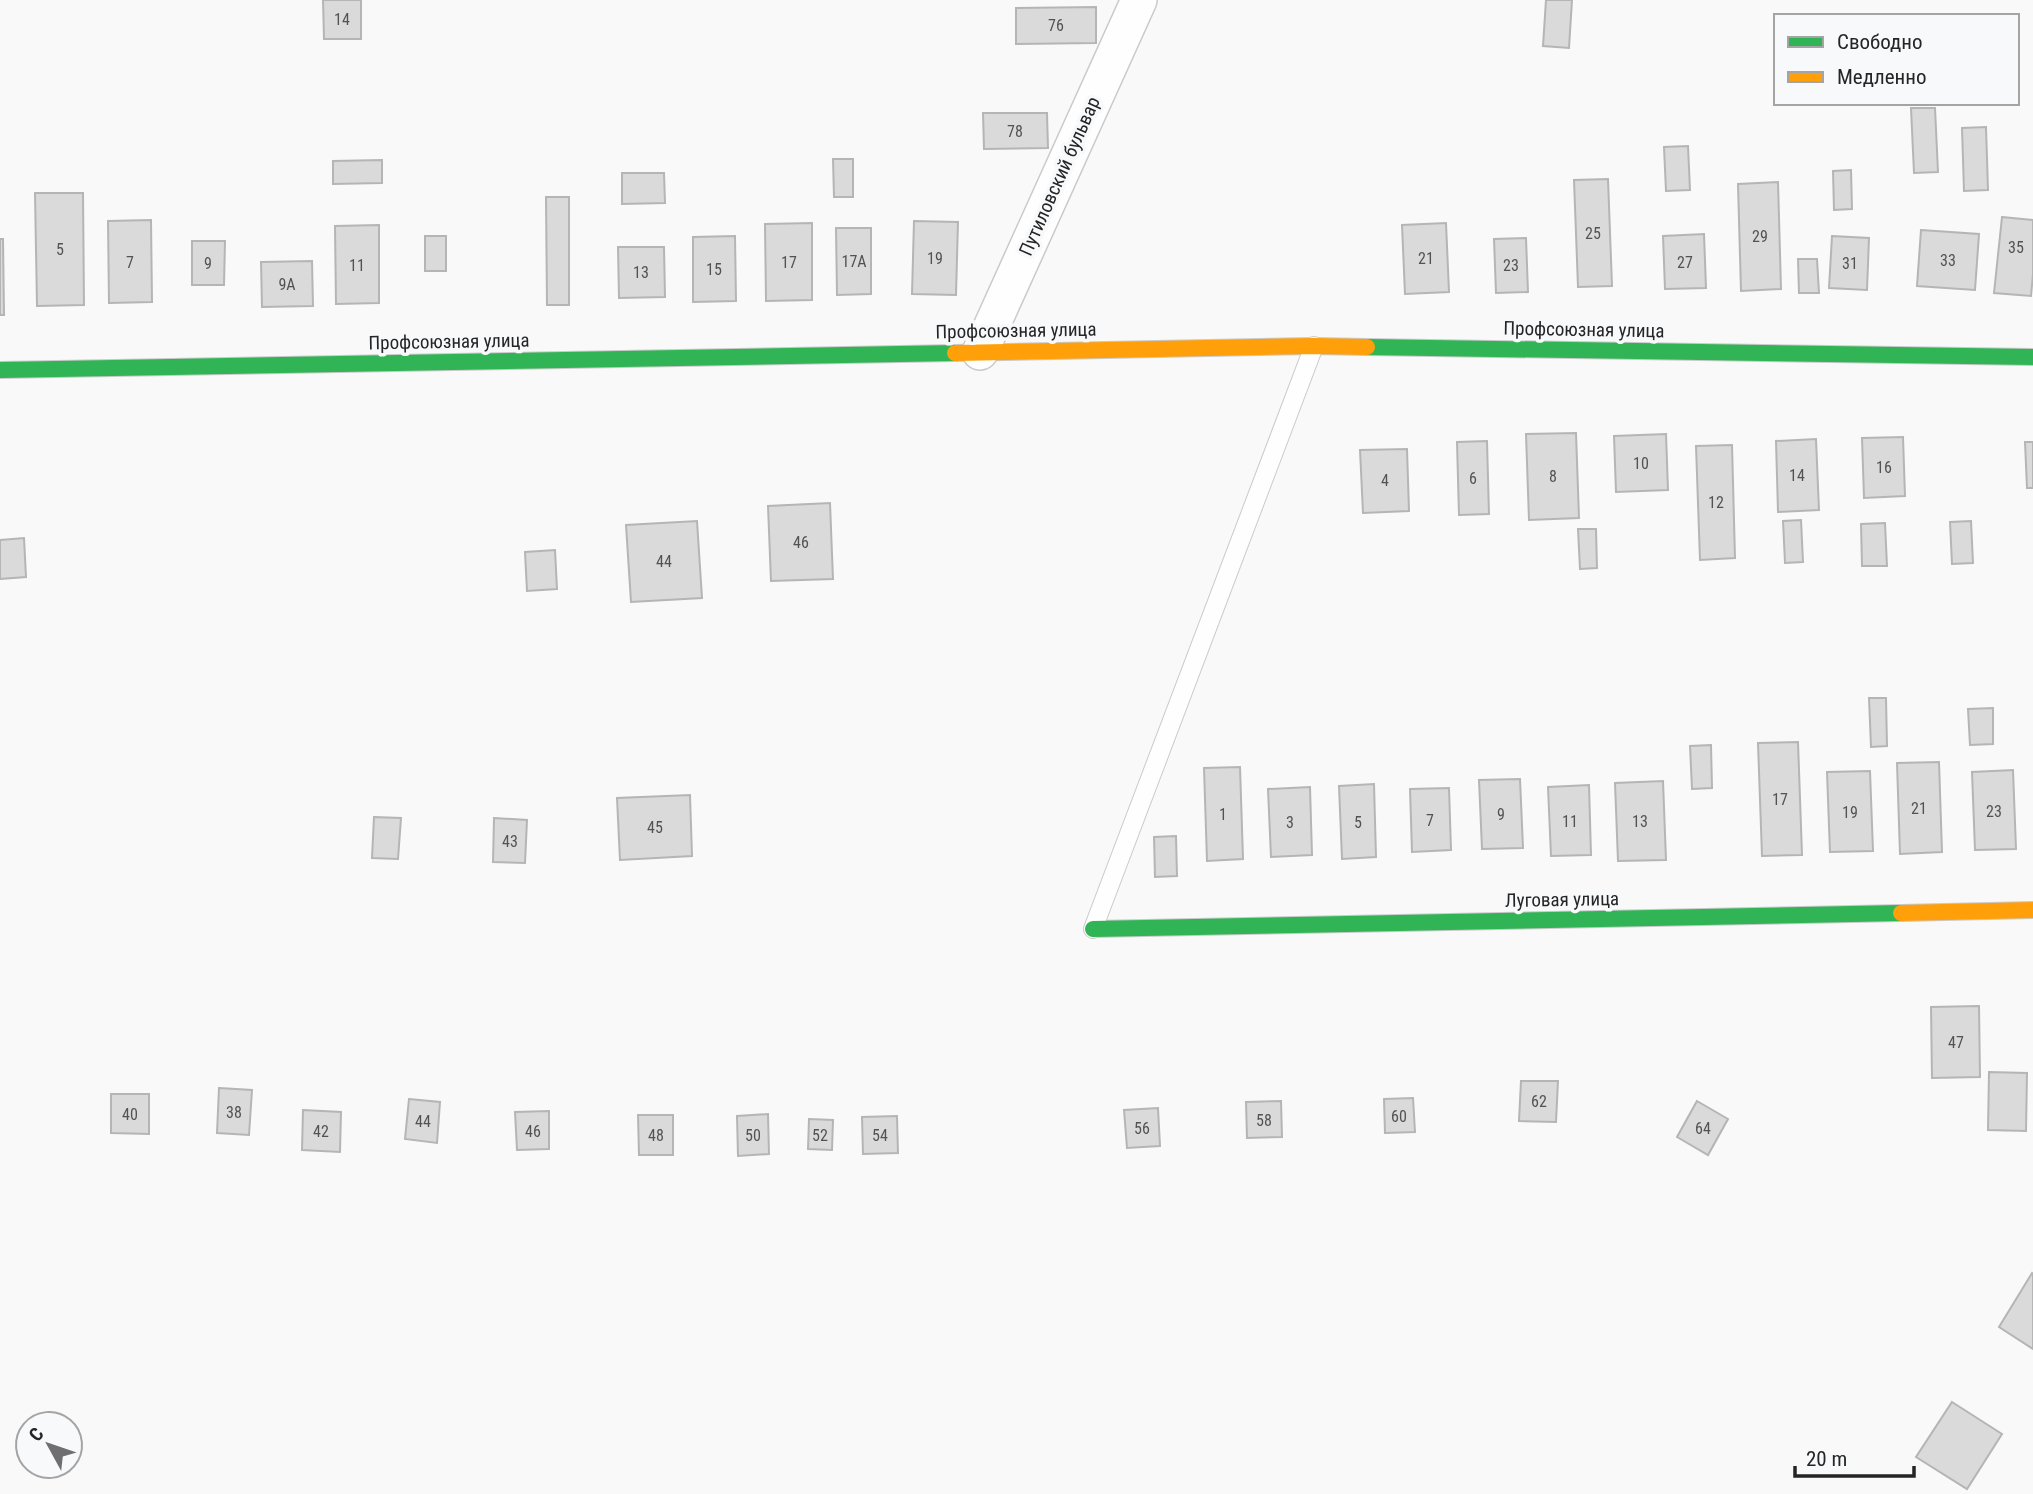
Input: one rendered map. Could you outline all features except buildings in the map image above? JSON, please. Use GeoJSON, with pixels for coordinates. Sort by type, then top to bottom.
{"type":"FeatureCollection","features":[{"type":"Feature","properties":{"kind":"street","name":"Путиловский бульвар"},"geometry":{"type":"LineString","coordinates":[[980,352],[1139,0]]}},
{"type":"Feature","properties":{"kind":"street","name":"Профсоюзная улица"},"geometry":{"type":"LineString","coordinates":[[0,370],[1314,346],[2033,357]]}},
{"type":"Feature","properties":{"kind":"street","name":"Луговая улица"},"geometry":{"type":"LineString","coordinates":[[1093,929],[2033,910]]}},
{"type":"Feature","properties":{"kind":"lane"},"geometry":{"type":"LineString","coordinates":[[1093,929],[1314,346]]}},
{"type":"Feature","properties":{"kind":"traffic: fast"},"geometry":{"type":"LineString","coordinates":[[1367,347],[2033,357]]}},
{"type":"Feature","properties":{"kind":"traffic: fast"},"geometry":{"type":"LineString","coordinates":[[0,370],[955,353]]}},
{"type":"Feature","properties":{"kind":"traffic: fast"},"geometry":{"type":"LineString","coordinates":[[1093,929],[1901,913]]}},
{"type":"Feature","properties":{"kind":"traffic: slow"},"geometry":{"type":"LineString","coordinates":[[955,353],[1367,347]]}},
{"type":"Feature","properties":{"kind":"traffic: slow"},"geometry":{"type":"LineString","coordinates":[[1901,913],[2033,910]]}}]}
